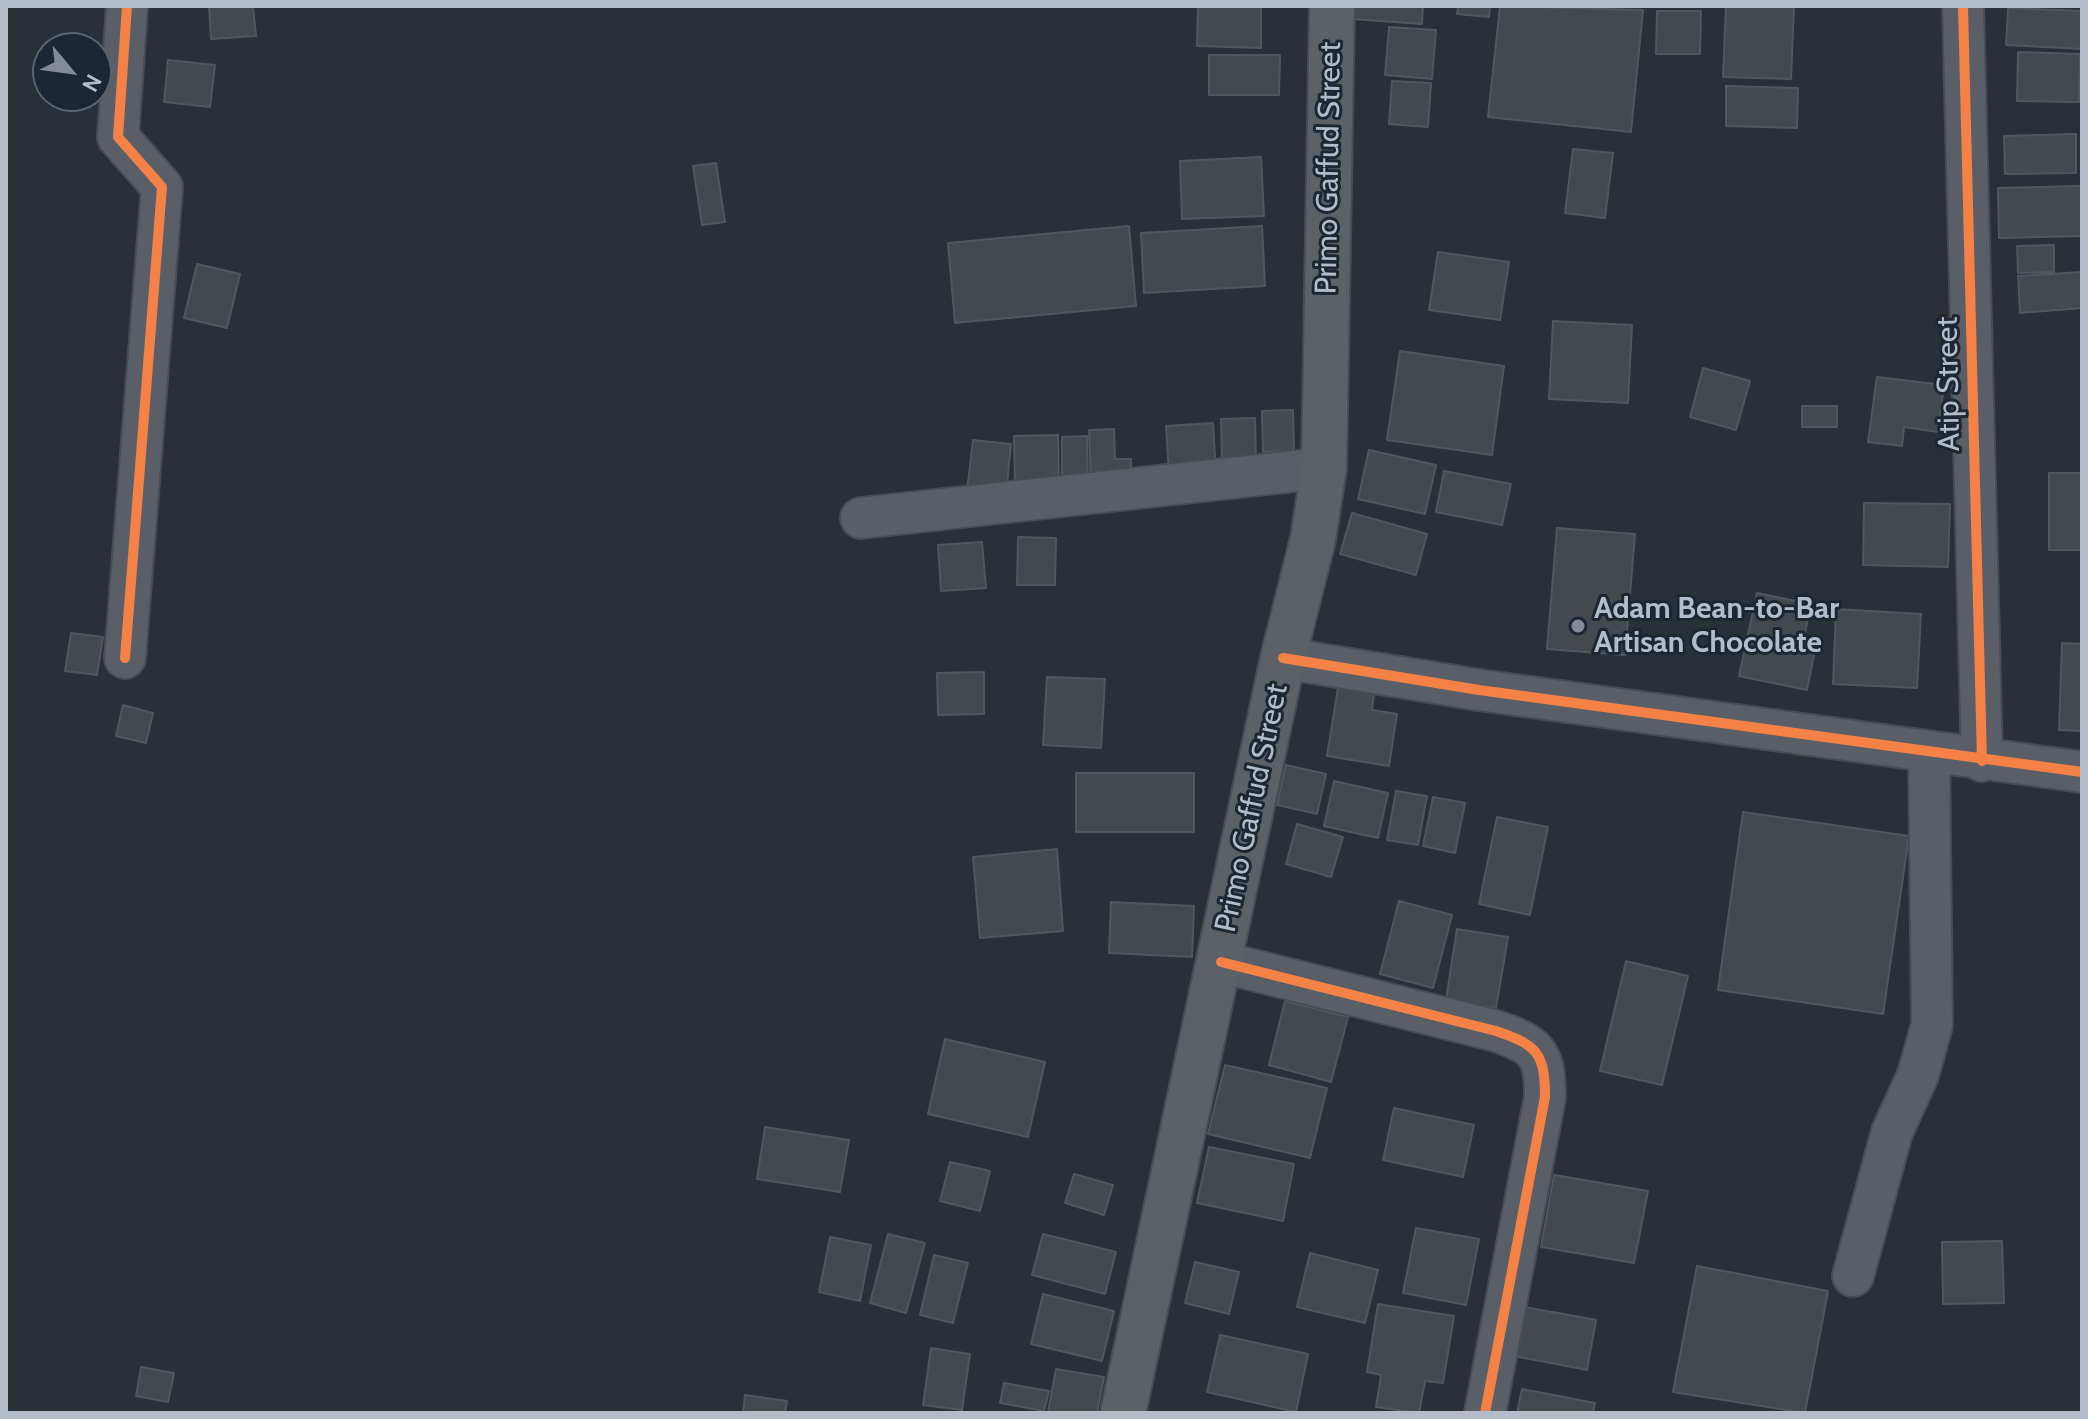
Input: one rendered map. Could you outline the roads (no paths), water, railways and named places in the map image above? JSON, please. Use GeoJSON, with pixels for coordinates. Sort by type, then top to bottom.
{"type":"FeatureCollection","features":[{"type":"Feature","properties":{"kind":"main road","name":"Primo Gaffud Street"},"geometry":{"type":"LineString","coordinates":[[1123,1413],[1283,658],[1313,539],[1324,468],[1332,6]]}},
{"type":"Feature","properties":{"kind":"street"},"geometry":{"type":"LineString","coordinates":[[125,658],[162,187],[118,137],[127,6]]}},
{"type":"Feature","properties":{"kind":"street","name":"Atip Street"},"geometry":{"type":"LineString","coordinates":[[1963,6],[1982,761]]}},
{"type":"Feature","properties":{"kind":"street"},"geometry":{"type":"LineString","coordinates":[[861,518],[1324,468]]}},
{"type":"Feature","properties":{"kind":"street"},"geometry":{"type":"LineString","coordinates":[[1283,658],[1479,690],[1982,761],[2082,772]]}},
{"type":"Feature","properties":{"kind":"street"},"geometry":{"type":"LineString","coordinates":[[1853,1276],[1892,1132],[1918,1075],[1932,1025],[1929,752]]}},
{"type":"Feature","properties":{"kind":"street"},"geometry":{"type":"LineString","coordinates":[[1221,962],[1496,1031],[1521,1039],[1539,1053],[1545,1068],[1545,1097],[1485,1413]]}},
{"type":"Feature","properties":{"kind":"place","name":"Adam Bean-to-Bar Artisan Chocolate"},"geometry":{"type":"Point","coordinates":[1578,626]}}]}
